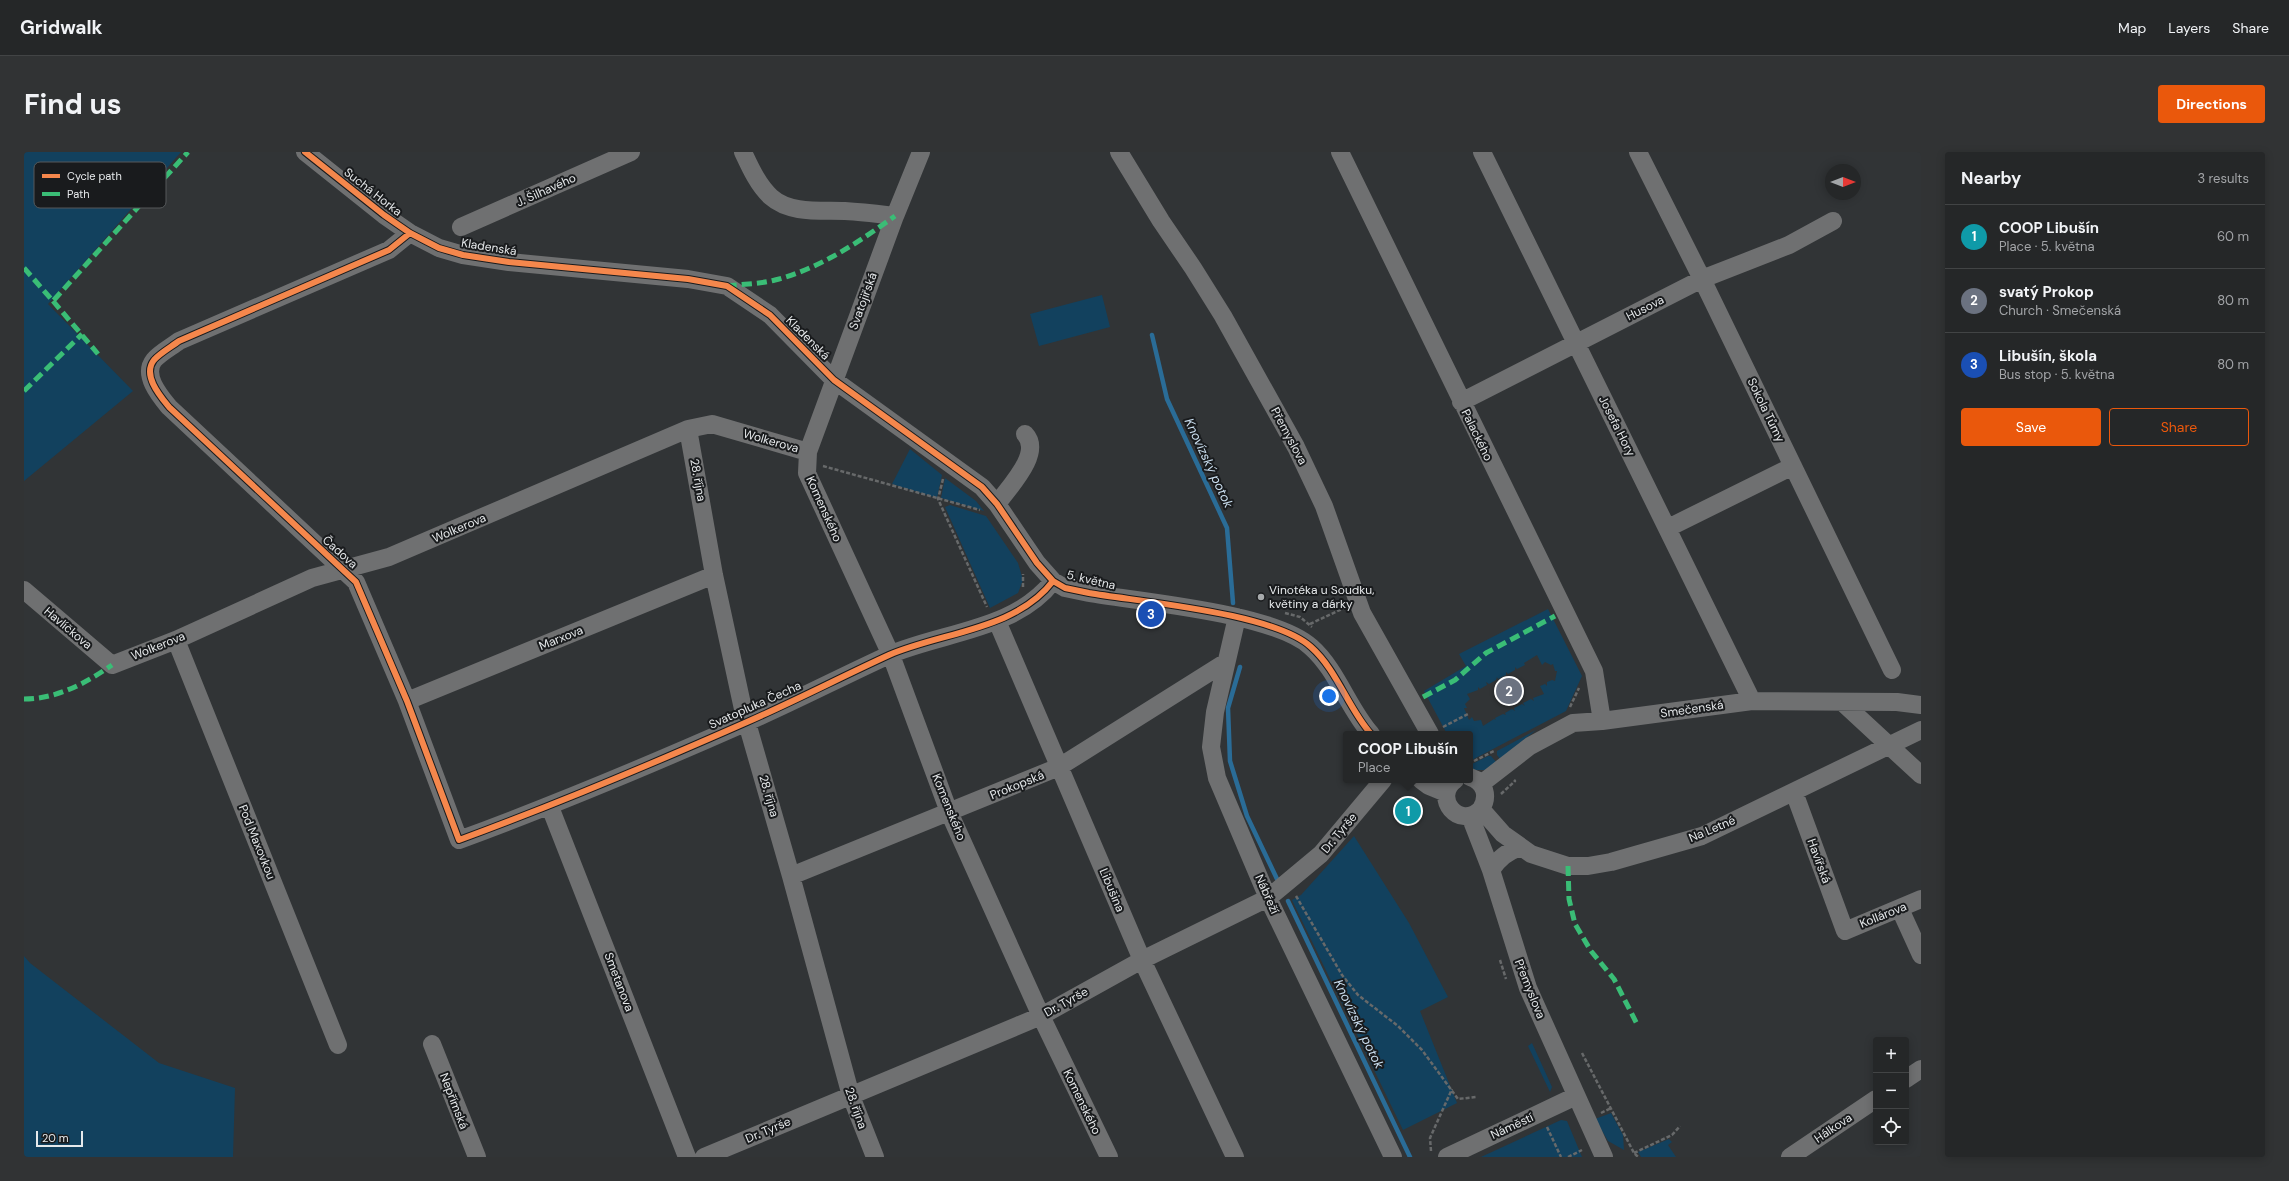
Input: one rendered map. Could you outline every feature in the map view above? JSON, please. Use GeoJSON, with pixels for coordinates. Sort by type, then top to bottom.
{"type":"FeatureCollection","features":[{"type":"Feature","properties":{"kind":"street","name":"Suchá Horka"},"geometry":{"type":"LineString","coordinates":[[305,152],[384,215],[410,233]]}},
{"type":"Feature","properties":{"kind":"street","name":"J. Šilhavého"},"geometry":{"type":"LineString","coordinates":[[461,227],[631,152]]}},
{"type":"Feature","properties":{"kind":"street"},"geometry":{"type":"LineString","coordinates":[[744,152],[760,184],[771,197],[781,203],[799,209],[871,212],[894,216]]}},
{"type":"Feature","properties":{"kind":"street","name":"Svatojiřská"},"geometry":{"type":"LineString","coordinates":[[808,452],[894,216],[921,152]]}},
{"type":"Feature","properties":{"kind":"street","name":"Přemyslova"},"geometry":{"type":"LineString","coordinates":[[1119,152],[1161,221],[1194,268],[1223,316],[1296,447],[1324,506],[1357,602],[1380,648],[1434,731]]}},
{"type":"Feature","properties":{"kind":"street","name":"Palackého"},"geometry":{"type":"LineString","coordinates":[[1340,152],[1594,672],[1602,721]]}},
{"type":"Feature","properties":{"kind":"street","name":"Josefa Hory"},"geometry":{"type":"LineString","coordinates":[[1482,152],[1752,701]]}},
{"type":"Feature","properties":{"kind":"street","name":"Sokola Tůmy"},"geometry":{"type":"LineString","coordinates":[[1638,152],[1702,279],[1892,670]]}},
{"type":"Feature","properties":{"kind":"street","name":"Husova"},"geometry":{"type":"LineString","coordinates":[[1461,402],[1702,279],[1789,245],[1833,221]]}},
{"type":"Feature","properties":{"kind":"street","name":"Čadova"},"geometry":{"type":"LineString","coordinates":[[410,233],[389,250],[179,341],[154,360],[150,375],[156,392],[169,407],[319,548],[344,569],[356,582],[407,701],[459,840]]}},
{"type":"Feature","properties":{"kind":"street","name":"Kladenská"},"geometry":{"type":"LineString","coordinates":[[410,233],[439,248],[462,255],[509,262],[688,279],[726,286],[770,315],[834,380]]}},
{"type":"Feature","properties":{"kind":"street","name":"5. května"},"geometry":{"type":"LineString","coordinates":[[834,380],[982,487],[991,508],[1053,581],[1065,588],[1089,593],[1237,617],[1296,636],[1311,647],[1323,661],[1369,731]]}},
{"type":"Feature","properties":{"kind":"street","name":"Wolkerova"},"geometry":{"type":"LineString","coordinates":[[112,665],[176,640],[312,578],[344,569],[372,564],[389,558],[688,429],[712,424],[808,452]]}},
{"type":"Feature","properties":{"kind":"street","name":"28. října"},"geometry":{"type":"LineString","coordinates":[[688,429],[714,575],[743,710],[748,722],[792,876],[851,1096],[875,1157]]}},
{"type":"Feature","properties":{"kind":"street"},"geometry":{"type":"LineString","coordinates":[[991,508],[1030,456],[1030,441],[1025,434]]}},
{"type":"Feature","properties":{"kind":"street","name":"Komenského"},"geometry":{"type":"LineString","coordinates":[[808,452],[807,473],[891,655],[949,812],[1041,1016],[1109,1157]]}},
{"type":"Feature","properties":{"kind":"street"},"geometry":{"type":"LineString","coordinates":[[1668,528],[1793,466]]}},
{"type":"Feature","properties":{"kind":"street","name":"Marxova"},"geometry":{"type":"LineString","coordinates":[[407,701],[714,575]]}},
{"type":"Feature","properties":{"kind":"street","name":"Svatopluka Čecha"},"geometry":{"type":"LineString","coordinates":[[459,840],[550,807],[748,722],[891,655],[997,621],[1031,602],[1045,592],[1053,581]]}},
{"type":"Feature","properties":{"kind":"street","name":"Havlíčkova"},"geometry":{"type":"LineString","coordinates":[[24,590],[112,665]]}},
{"type":"Feature","properties":{"kind":"street","name":"Nábřeží"},"geometry":{"type":"LineString","coordinates":[[1237,617],[1215,712],[1211,747],[1217,778],[1268,898],[1393,1157]]}},
{"type":"Feature","properties":{"kind":"street","name":"Libušina"},"geometry":{"type":"LineString","coordinates":[[997,621],[1142,960],[1235,1157]]}},
{"type":"Feature","properties":{"kind":"street","name":"Pod Maxovkou"},"geometry":{"type":"LineString","coordinates":[[176,640],[338,1045]]}},
{"type":"Feature","properties":{"kind":"street","name":"Prokopská"},"geometry":{"type":"LineString","coordinates":[[792,876],[1059,767],[1226,662]]}},
{"type":"Feature","properties":{"kind":"street","name":"Smečenská"},"geometry":{"type":"LineString","coordinates":[[1476,780],[1530,746],[1573,723],[1602,721],[1752,701],[1897,702],[1921,705]]}},
{"type":"Feature","properties":{"kind":"street"},"geometry":{"type":"LineString","coordinates":[[1842,702],[1921,776]]}},
{"type":"Feature","properties":{"kind":"street","name":"Na Letné"},"geometry":{"type":"LineString","coordinates":[[1476,813],[1531,854],[1568,866],[1611,862],[1702,836],[1921,730]]}},
{"type":"Feature","properties":{"kind":"street","name":"Přemyslova"},"geometry":{"type":"LineString","coordinates":[[1476,780],[1486,797],[1476,813],[1491,870],[1522,971],[1604,1157]]}},
{"type":"Feature","properties":{"kind":"street","name":"Dr. Tyrše"},"geometry":{"type":"LineString","coordinates":[[704,1157],[1041,1016],[1142,960],[1268,898],[1321,854],[1380,783]]}},
{"type":"Feature","properties":{"kind":"street"},"geometry":{"type":"LineString","coordinates":[[1425,783],[1429,786],[1451,787],[1447,802],[1454,812],[1461,816],[1476,813]]}},
{"type":"Feature","properties":{"kind":"street","name":"Havířská"},"geometry":{"type":"LineString","coordinates":[[1794,792],[1844,931]]}},
{"type":"Feature","properties":{"kind":"street","name":"Smetanova"},"geometry":{"type":"LineString","coordinates":[[550,807],[687,1157]]}},
{"type":"Feature","properties":{"kind":"street"},"geometry":{"type":"LineString","coordinates":[[1491,870],[1498,860],[1508,852],[1520,847]]}},
{"type":"Feature","properties":{"kind":"street","name":"Kollárova"},"geometry":{"type":"LineString","coordinates":[[1844,931],[1921,899]]}},
{"type":"Feature","properties":{"kind":"street"},"geometry":{"type":"LineString","coordinates":[[1900,909],[1921,955]]}},
{"type":"Feature","properties":{"kind":"street","name":"Nepřímská"},"geometry":{"type":"LineString","coordinates":[[432,1044],[476,1157]]}},
{"type":"Feature","properties":{"kind":"street"},"geometry":{"type":"LineString","coordinates":[[1909,1077],[1921,1069]]}},
{"type":"Feature","properties":{"kind":"street","name":"Náměstí"},"geometry":{"type":"LineString","coordinates":[[1447,1157],[1576,1096]]}},
{"type":"Feature","properties":{"kind":"street","name":"Hálkova"},"geometry":{"type":"LineString","coordinates":[[1790,1157],[1873,1101]]}},
{"type":"Feature","properties":{"kind":"path"},"geometry":{"type":"LineString","coordinates":[[808,452],[820,465],[938,498],[991,508]]}},
{"type":"Feature","properties":{"kind":"path"},"geometry":{"type":"LineString","coordinates":[[938,498],[989,611],[997,621]]}},
{"type":"Feature","properties":{"kind":"path"},"geometry":{"type":"LineString","coordinates":[[1022,571],[1024,577],[1022,592],[1031,602]]}},
{"type":"Feature","properties":{"kind":"path"},"geometry":{"type":"LineString","coordinates":[[1310,624],[1357,602]]}},
{"type":"Feature","properties":{"kind":"path"},"geometry":{"type":"LineString","coordinates":[[1567,713],[1582,681]]}},
{"type":"Feature","properties":{"kind":"path"},"geometry":{"type":"LineString","coordinates":[[1437,731],[1468,714]]}},
{"type":"Feature","properties":{"kind":"path"},"geometry":{"type":"LineString","coordinates":[[1473,762],[1499,748]]}},
{"type":"Feature","properties":{"kind":"path"},"geometry":{"type":"LineString","coordinates":[[1287,882],[1342,975],[1358,995],[1398,1026],[1422,1050],[1458,1099],[1476,1097]]}},
{"type":"Feature","properties":{"kind":"path"},"geometry":{"type":"LineString","coordinates":[[1582,1053],[1634,1153],[1638,1157]]}},
{"type":"Feature","properties":{"kind":"path"},"geometry":{"type":"LineString","coordinates":[[1433,1157],[1430,1150],[1430,1138],[1452,1089]]}},
{"type":"Feature","properties":{"kind":"path"},"geometry":{"type":"LineString","coordinates":[[1546,1125],[1561,1157]]}},
{"type":"Feature","properties":{"kind":"path"},"geometry":{"type":"LineString","coordinates":[[1634,1153],[1672,1135],[1680,1126]]}},
{"type":"Feature","properties":{"kind":"path"},"geometry":{"type":"LineString","coordinates":[[1568,1157],[1582,1150]]}},
{"type":"Feature","properties":{"kind":"shaded area"},"geometry":{"type":"Polygon","coordinates":[[[24,152],[181,152],[166,169],[166,162],[34,162],[34,208],[132,208],[48,304],[133,391],[24,481],[24,152]]]}},
{"type":"Feature","properties":{"kind":"shaded area"},"geometry":{"type":"Polygon","coordinates":[[[1102,295],[1110,327],[1039,346],[1030,314],[1102,295]]]}},
{"type":"Feature","properties":{"kind":"shaded area"},"geometry":{"type":"Polygon","coordinates":[[[910,449],[942,475],[937,498],[892,484],[910,449]]]}},
{"type":"Feature","properties":{"kind":"shaded area"},"geometry":{"type":"Polygon","coordinates":[[[945,478],[976,501],[984,511],[941,498],[945,478]]]}},
{"type":"Feature","properties":{"kind":"shaded area"},"geometry":{"type":"Polygon","coordinates":[[[950,505],[986,516],[1018,563],[1023,580],[1018,593],[990,608],[945,507],[950,505]]]}},
{"type":"Feature","properties":{"kind":"shaded area"},"geometry":{"type":"Polygon","coordinates":[[[1548,609],[1582,676],[1566,711],[1473,759],[1473,731],[1445,731],[1424,691],[1466,666],[1459,654],[1548,609]],[[1537,655],[1524,663],[1525,665],[1517,669],[1515,667],[1515,670],[1508,674],[1506,672],[1506,675],[1498,679],[1497,677],[1496,680],[1489,684],[1486,682],[1487,685],[1480,689],[1478,687],[1478,690],[1467,694],[1470,699],[1465,704],[1467,708],[1464,708],[1469,720],[1472,717],[1474,721],[1481,720],[1483,726],[1494,719],[1496,720],[1495,718],[1503,714],[1506,715],[1505,713],[1512,709],[1515,711],[1514,708],[1522,704],[1525,706],[1523,703],[1531,699],[1534,701],[1533,698],[1544,694],[1540,686],[1545,684],[1547,686],[1547,682],[1552,680],[1555,681],[1557,671],[1555,671],[1553,664],[1551,665],[1545,662],[1542,665],[1537,655]]]}},
{"type":"Feature","properties":{"kind":"shaded area"},"geometry":{"type":"Polygon","coordinates":[[[1536,730],[1500,759],[1497,755],[1497,751],[1536,730]]]}},
{"type":"Feature","properties":{"kind":"shaded area"},"geometry":{"type":"Polygon","coordinates":[[[1488,756],[1491,756],[1496,762],[1485,770],[1473,770],[1473,764],[1488,756]]]}},
{"type":"Feature","properties":{"kind":"shaded area"},"geometry":{"type":"Polygon","coordinates":[[[1354,836],[1409,923],[1448,997],[1420,1011],[1457,1103],[1403,1130],[1292,900],[1301,895],[1354,836]]]}},
{"type":"Feature","properties":{"kind":"shaded area"},"geometry":{"type":"Polygon","coordinates":[[[24,956],[30,963],[159,1063],[235,1088],[233,1157],[24,1157],[24,956]]]}},
{"type":"Feature","properties":{"kind":"shaded area"},"geometry":{"type":"Polygon","coordinates":[[[1532,1043],[1552,1087],[1550,1092],[1528,1046],[1532,1043]]]}},
{"type":"Feature","properties":{"kind":"shaded area"},"geometry":{"type":"Polygon","coordinates":[[[1611,1113],[1623,1135],[1624,1150],[1608,1141],[1595,1119],[1611,1113]]]}},
{"type":"Feature","properties":{"kind":"shaded area"},"geometry":{"type":"Polygon","coordinates":[[[1561,1120],[1567,1121],[1582,1157],[1481,1157],[1561,1120]]]}},
{"type":"Feature","properties":{"kind":"shaded area"},"geometry":{"type":"Polygon","coordinates":[[[1669,1139],[1672,1142],[1668,1145],[1676,1157],[1641,1157],[1638,1152],[1669,1139]]]}},
{"type":"Feature","properties":{"kind":"waterway","name":"Knovízský potok"},"geometry":{"type":"LineString","coordinates":[[1152,335],[1167,399],[1227,528],[1233,603]]}},
{"type":"Feature","properties":{"kind":"waterway","name":"Knovízský potok"},"geometry":{"type":"LineString","coordinates":[[1240,667],[1228,708],[1230,761],[1247,816],[1277,879]]}},
{"type":"Feature","properties":{"kind":"waterway","name":"Knovízský potok"},"geometry":{"type":"LineString","coordinates":[[1288,901],[1410,1157]]}},
{"type":"Feature","properties":{"kind":"marked path"},"geometry":{"type":"LineString","coordinates":[[166,176],[188,152]]}},
{"type":"Feature","properties":{"kind":"marked path"},"geometry":{"type":"LineString","coordinates":[[24,268],[53,301],[137,208]]}},
{"type":"Feature","properties":{"kind":"marked path"},"geometry":{"type":"LineString","coordinates":[[727,286],[769,281],[807,269],[853,245],[895,216]]}},
{"type":"Feature","properties":{"kind":"marked path"},"geometry":{"type":"LineString","coordinates":[[53,301],[98,354]]}},
{"type":"Feature","properties":{"kind":"marked path"},"geometry":{"type":"LineString","coordinates":[[24,391],[82,334]]}},
{"type":"Feature","properties":{"kind":"marked path"},"geometry":{"type":"LineString","coordinates":[[1423,697],[1455,680],[1486,653],[1555,616]]}},
{"type":"Feature","properties":{"kind":"marked path"},"geometry":{"type":"LineString","coordinates":[[24,699],[48,696],[71,689],[112,665]]}},
{"type":"Feature","properties":{"kind":"marked path"},"geometry":{"type":"LineString","coordinates":[[1568,866],[1569,899],[1575,924],[1591,951],[1614,979],[1637,1024]]}},
{"type":"Feature","properties":{"kind":"cycle path"},"geometry":{"type":"LineString","coordinates":[[305,152],[384,215],[410,233],[439,248],[463,255],[509,262],[688,279],[727,286],[770,315],[834,380],[982,487],[997,504],[1037,563],[1053,581],[1065,588],[1089,593],[1172,605],[1238,617],[1268,625],[1293,635],[1311,647],[1320,656],[1369,731]]}},
{"type":"Feature","properties":{"kind":"cycle path"},"geometry":{"type":"LineString","coordinates":[[410,233],[389,250],[179,341],[162,352],[154,360],[150,372],[151,379],[157,391],[169,407],[356,582],[407,701],[459,840],[568,798],[676,753],[765,714],[889,655],[910,647],[977,628],[999,620],[1019,610],[1038,597],[1053,581]]}},
{"type":"Feature","properties":{"kind":"place","name":"Vinotéka u Soudku, květiny a dárky"},"geometry":{"type":"Point","coordinates":[1261,597]}},
{"type":"Feature","properties":{"kind":"place","name":"Libušín, škola"},"geometry":{"type":"Point","coordinates":[1151,614]}},
{"type":"Feature","properties":{"kind":"place","name":"svatý Prokop"},"geometry":{"type":"Point","coordinates":[1509,691]}},
{"type":"Feature","properties":{"kind":"place","name":"COOP Libušín"},"geometry":{"type":"Point","coordinates":[1408,811]}}]}
